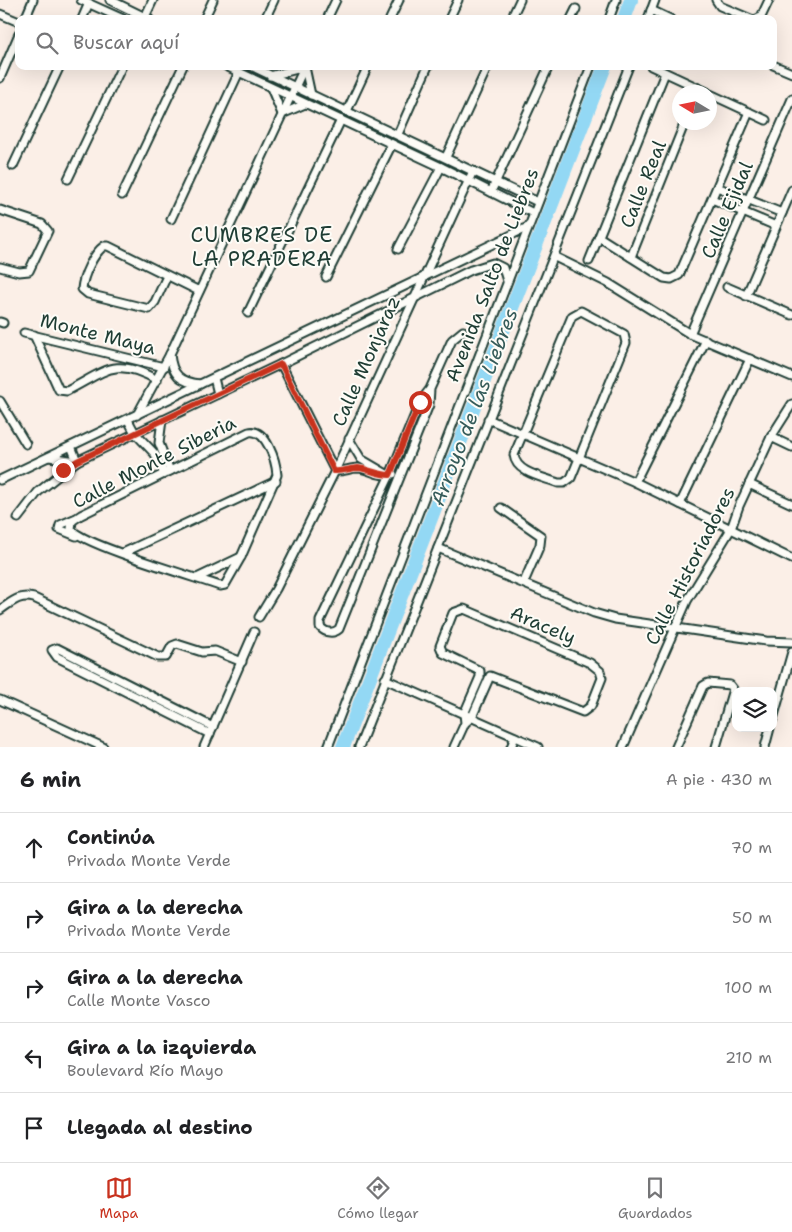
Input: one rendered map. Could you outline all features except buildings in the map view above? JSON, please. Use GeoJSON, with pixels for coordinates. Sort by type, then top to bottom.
{"type":"FeatureCollection","features":[{"type":"Feature","properties":{"kind":"street"},"geometry":{"type":"LineString","coordinates":[[27,15],[33,0]]}},
{"type":"Feature","properties":{"kind":"street"},"geometry":{"type":"LineString","coordinates":[[81,0],[114,15]]}},
{"type":"Feature","properties":{"kind":"street"},"geometry":{"type":"LineString","coordinates":[[110,0],[141,15]]}},
{"type":"Feature","properties":{"kind":"street"},"geometry":{"type":"LineString","coordinates":[[148,15],[153,0]]}},
{"type":"Feature","properties":{"kind":"street"},"geometry":{"type":"LineString","coordinates":[[206,15],[213,0]]}},
{"type":"Feature","properties":{"kind":"street"},"geometry":{"type":"LineString","coordinates":[[267,15],[274,0]]}},
{"type":"Feature","properties":{"kind":"street"},"geometry":{"type":"LineString","coordinates":[[329,15],[336,0]]}},
{"type":"Feature","properties":{"kind":"street"},"geometry":{"type":"LineString","coordinates":[[392,15],[398,0]]}},
{"type":"Feature","properties":{"kind":"street"},"geometry":{"type":"LineString","coordinates":[[451,15],[458,0]]}},
{"type":"Feature","properties":{"kind":"street"},"geometry":{"type":"LineString","coordinates":[[513,15],[520,0]]}},
{"type":"Feature","properties":{"kind":"street"},"geometry":{"type":"LineString","coordinates":[[610,15],[616,0]]}},
{"type":"Feature","properties":{"kind":"street"},"geometry":{"type":"LineString","coordinates":[[649,15],[655,0]]}},
{"type":"Feature","properties":{"kind":"street"},"geometry":{"type":"LineString","coordinates":[[716,0],[720,6],[742,15]]}},
{"type":"Feature","properties":{"kind":"street"},"geometry":{"type":"LineString","coordinates":[[763,15],[769,0]]}},
{"type":"Feature","properties":{"kind":"street"},"geometry":{"type":"LineString","coordinates":[[84,15],[89,3]]}},
{"type":"Feature","properties":{"kind":"street"},"geometry":{"type":"LineString","coordinates":[[573,15],[576,9]]}},
{"type":"Feature","properties":{"kind":"street"},"geometry":{"type":"LineString","coordinates":[[651,10],[662,15]]}},
{"type":"Feature","properties":{"kind":"street"},"geometry":{"type":"LineString","coordinates":[[0,14],[15,20]]}},
{"type":"Feature","properties":{"kind":"street"},"geometry":{"type":"LineString","coordinates":[[0,78],[2,69],[15,42]]}},
{"type":"Feature","properties":{"kind":"street"},"geometry":{"type":"LineString","coordinates":[[777,67],[792,73]]}},
{"type":"Feature","properties":{"kind":"street"},"geometry":{"type":"LineString","coordinates":[[13,166],[58,70]]}},
{"type":"Feature","properties":{"kind":"street"},"geometry":{"type":"LineString","coordinates":[[68,179],[120,70]]}},
{"type":"Feature","properties":{"kind":"street"},"geometry":{"type":"LineString","coordinates":[[122,195],[180,70]]}},
{"type":"Feature","properties":{"kind":"street"},"geometry":{"type":"LineString","coordinates":[[235,70],[441,167],[533,213]]}},
{"type":"Feature","properties":{"kind":"street"},"geometry":{"type":"LineString","coordinates":[[259,70],[294,88],[398,134],[538,202]]}},
{"type":"Feature","properties":{"kind":"street"},"geometry":{"type":"LineString","coordinates":[[270,76],[293,70]]}},
{"type":"Feature","properties":{"kind":"street"},"geometry":{"type":"LineString","coordinates":[[137,415],[170,354],[303,70]]}},
{"type":"Feature","properties":{"kind":"street"},"geometry":{"type":"LineString","coordinates":[[306,70],[311,95]]}},
{"type":"Feature","properties":{"kind":"street"},"geometry":{"type":"LineString","coordinates":[[347,111],[366,70]]}},
{"type":"Feature","properties":{"kind":"street"},"geometry":{"type":"LineString","coordinates":[[398,134],[426,70]]}},
{"type":"Feature","properties":{"kind":"street"},"geometry":{"type":"LineString","coordinates":[[446,157],[486,70]]}},
{"type":"Feature","properties":{"kind":"street"},"geometry":{"type":"LineString","coordinates":[[491,192],[547,70]]}},
{"type":"Feature","properties":{"kind":"street","name":"Avenida Salto de Liebres"},"geometry":{"type":"LineString","coordinates":[[328,747],[589,70]]}},
{"type":"Feature","properties":{"kind":"street"},"geometry":{"type":"LineString","coordinates":[[358,747],[488,419],[555,257],[627,70]]}},
{"type":"Feature","properties":{"kind":"street"},"geometry":{"type":"LineString","coordinates":[[659,70],[687,85]]}},
{"type":"Feature","properties":{"kind":"street"},"geometry":{"type":"LineString","coordinates":[[171,219],[239,72]]}},
{"type":"Feature","properties":{"kind":"street"},"geometry":{"type":"LineString","coordinates":[[590,261],[665,73]]}},
{"type":"Feature","properties":{"kind":"street"},"geometry":{"type":"LineString","coordinates":[[271,88],[282,114]]}},
{"type":"Feature","properties":{"kind":"street"},"geometry":{"type":"LineString","coordinates":[[717,97],[766,120]]}},
{"type":"Feature","properties":{"kind":"street","name":"Calle Ejidal"},"geometry":{"type":"LineString","coordinates":[[690,334],[792,99]]}},
{"type":"Feature","properties":{"kind":"street"},"geometry":{"type":"LineString","coordinates":[[282,114],[305,104]]}},
{"type":"Feature","properties":{"kind":"street"},"geometry":{"type":"LineString","coordinates":[[599,237],[664,278],[676,277],[679,274],[749,112]]}},
{"type":"Feature","properties":{"kind":"street"},"geometry":{"type":"LineString","coordinates":[[248,313],[341,120]]}},
{"type":"Feature","properties":{"kind":"street","name":"Calle Real"},"geometry":{"type":"LineString","coordinates":[[630,257],[682,130]]}},
{"type":"Feature","properties":{"kind":"street"},"geometry":{"type":"LineString","coordinates":[[326,277],[392,144]]}},
{"type":"Feature","properties":{"kind":"street"},"geometry":{"type":"LineString","coordinates":[[398,249],[441,167]]}},
{"type":"Feature","properties":{"kind":"street","name":"Calle Monjaraz"},"geometry":{"type":"LineString","coordinates":[[259,616],[276,589],[334,471],[412,299],[473,171]]}},
{"type":"Feature","properties":{"kind":"street"},"geometry":{"type":"LineString","coordinates":[[717,187],[782,213]]}},
{"type":"Feature","properties":{"kind":"street"},"geometry":{"type":"LineString","coordinates":[[746,296],[792,190]]}},
{"type":"Feature","properties":{"kind":"street"},"geometry":{"type":"LineString","coordinates":[[712,199],[776,226]]}},
{"type":"Feature","properties":{"kind":"street"},"geometry":{"type":"LineString","coordinates":[[0,210],[42,224],[48,230],[29,271],[19,272],[0,267]]}},
{"type":"Feature","properties":{"kind":"street"},"geometry":{"type":"LineString","coordinates":[[0,480],[528,227]]}},
{"type":"Feature","properties":{"kind":"street"},"geometry":{"type":"LineString","coordinates":[[167,276],[156,302],[149,309],[88,294],[82,289],[84,278],[97,253],[104,246],[114,248],[199,291]]}},
{"type":"Feature","properties":{"kind":"street"},"geometry":{"type":"LineString","coordinates":[[555,257],[608,283],[690,334],[792,377]]}},
{"type":"Feature","properties":{"kind":"street"},"geometry":{"type":"LineString","coordinates":[[18,518],[50,480],[77,461],[281,364],[470,270],[494,263],[503,268],[507,281]]}},
{"type":"Feature","properties":{"kind":"street"},"geometry":{"type":"LineString","coordinates":[[727,287],[792,316]]}},
{"type":"Feature","properties":{"kind":"street"},"geometry":{"type":"LineString","coordinates":[[581,311],[586,312],[624,334],[626,343],[571,478],[564,483],[558,483],[521,468],[515,461],[514,455],[522,434],[572,316],[581,311]]}},
{"type":"Feature","properties":{"kind":"street"},"geometry":{"type":"LineString","coordinates":[[430,389],[429,405],[394,488],[339,629],[332,633],[326,632],[320,627],[320,621],[390,475],[420,402],[430,389],[452,340],[463,331]]}},
{"type":"Feature","properties":{"kind":"street","name":"Monte Maya"},"geometry":{"type":"LineString","coordinates":[[24,333],[164,366]]}},
{"type":"Feature","properties":{"kind":"street"},"geometry":{"type":"LineString","coordinates":[[34,336],[59,390],[67,391],[115,367],[127,367],[128,358]]}},
{"type":"Feature","properties":{"kind":"street"},"geometry":{"type":"LineString","coordinates":[[635,482],[706,340]]}},
{"type":"Feature","properties":{"kind":"street"},"geometry":{"type":"LineString","coordinates":[[170,354],[172,370],[177,376],[184,381],[201,384]]}},
{"type":"Feature","properties":{"kind":"street"},"geometry":{"type":"LineString","coordinates":[[680,504],[750,359]]}},
{"type":"Feature","properties":{"kind":"street"},"geometry":{"type":"LineString","coordinates":[[281,364],[334,471],[348,471],[357,468],[378,475],[390,475],[402,470]]}},
{"type":"Feature","properties":{"kind":"street","name":"Monte Maya"},"geometry":{"type":"LineString","coordinates":[[127,367],[142,371],[157,380]]}},
{"type":"Feature","properties":{"kind":"street"},"geometry":{"type":"LineString","coordinates":[[214,378],[218,394]]}},
{"type":"Feature","properties":{"kind":"street"},"geometry":{"type":"LineString","coordinates":[[0,401],[26,444]]}},
{"type":"Feature","properties":{"kind":"street","name":"Calle Historiadores"},"geometry":{"type":"LineString","coordinates":[[623,747],[687,601],[731,529],[771,437],[792,404]]}},
{"type":"Feature","properties":{"kind":"street"},"geometry":{"type":"LineString","coordinates":[[488,419],[635,482],[792,559]]}},
{"type":"Feature","properties":{"kind":"street"},"geometry":{"type":"LineString","coordinates":[[128,420],[135,433],[151,448],[167,473]]}},
{"type":"Feature","properties":{"kind":"street"},"geometry":{"type":"LineString","coordinates":[[162,420],[160,443],[167,473]]}},
{"type":"Feature","properties":{"kind":"street","name":"Calle Monte Siberia"},"geometry":{"type":"LineString","coordinates":[[252,431],[259,433],[266,441],[277,469],[276,481],[241,557],[223,586],[123,554],[79,537],[71,529],[74,519],[252,431]]}},
{"type":"Feature","properties":{"kind":"street"},"geometry":{"type":"LineString","coordinates":[[771,437],[792,447]]}},
{"type":"Feature","properties":{"kind":"street"},"geometry":{"type":"LineString","coordinates":[[349,439],[362,459],[390,475],[394,488]]}},
{"type":"Feature","properties":{"kind":"street"},"geometry":{"type":"LineString","coordinates":[[71,446],[77,461]]}},
{"type":"Feature","properties":{"kind":"street"},"geometry":{"type":"LineString","coordinates":[[48,456],[77,461]]}},
{"type":"Feature","properties":{"kind":"street"},"geometry":{"type":"LineString","coordinates":[[357,468],[362,459]]}},
{"type":"Feature","properties":{"kind":"street"},"geometry":{"type":"LineString","coordinates":[[123,554],[276,481]]}},
{"type":"Feature","properties":{"kind":"street"},"geometry":{"type":"LineString","coordinates":[[749,484],[792,504]]}},
{"type":"Feature","properties":{"kind":"street"},"geometry":{"type":"LineString","coordinates":[[501,508],[541,536],[540,545],[524,582]]}},
{"type":"Feature","properties":{"kind":"street"},"geometry":{"type":"LineString","coordinates":[[74,519],[60,525],[59,530],[79,537]]}},
{"type":"Feature","properties":{"kind":"street"},"geometry":{"type":"LineString","coordinates":[[438,548],[605,616],[628,622],[766,641],[792,642]]}},
{"type":"Feature","properties":{"kind":"street"},"geometry":{"type":"LineString","coordinates":[[197,578],[241,557]]}},
{"type":"Feature","properties":{"kind":"street"},"geometry":{"type":"LineString","coordinates":[[0,610],[15,599],[25,596],[34,598],[158,657],[166,657],[172,646],[176,644],[202,652],[215,651],[242,662]]}},
{"type":"Feature","properties":{"kind":"street","name":"Aracely"},"geometry":{"type":"LineString","coordinates":[[464,714],[480,677],[480,672],[443,653],[440,646],[453,613],[459,609],[464,609],[590,663],[600,671],[602,678],[591,706],[583,712],[492,676],[489,677],[472,717]]}},
{"type":"Feature","properties":{"kind":"street"},"geometry":{"type":"LineString","coordinates":[[204,747],[254,632]]}},
{"type":"Feature","properties":{"kind":"street"},"geometry":{"type":"LineString","coordinates":[[210,734],[81,669],[54,654],[53,649],[57,648],[213,727]]}},
{"type":"Feature","properties":{"kind":"street"},"geometry":{"type":"LineString","coordinates":[[777,705],[792,652]]}},
{"type":"Feature","properties":{"kind":"street"},"geometry":{"type":"LineString","coordinates":[[81,669],[85,662]]}},
{"type":"Feature","properties":{"kind":"street"},"geometry":{"type":"LineString","coordinates":[[385,678],[515,737],[526,745],[538,747]]}},
{"type":"Feature","properties":{"kind":"street"},"geometry":{"type":"LineString","coordinates":[[676,747],[703,686],[708,684],[730,685],[733,689],[716,747]]}},
{"type":"Feature","properties":{"kind":"street"},"geometry":{"type":"LineString","coordinates":[[0,700],[103,747]]}},
{"type":"Feature","properties":{"kind":"street"},"geometry":{"type":"LineString","coordinates":[[464,714],[465,723]]}},
{"type":"Feature","properties":{"kind":"street"},"geometry":{"type":"LineString","coordinates":[[454,747],[465,723],[472,717]]}},
{"type":"Feature","properties":{"kind":"street"},"geometry":{"type":"LineString","coordinates":[[764,747],[769,732]]}},
{"type":"Feature","properties":{"kind":"street"},"geometry":{"type":"LineString","coordinates":[[511,747],[515,737]]}},
{"type":"Feature","properties":{"kind":"waterway","name":"Arroyo de las Liebres"},"geometry":{"type":"LineString","coordinates":[[625,15],[631,0]]}},
{"type":"Feature","properties":{"kind":"waterway","name":"Arroyo de las Liebres"},"geometry":{"type":"LineString","coordinates":[[343,747],[603,70]]}},
{"type":"Feature","properties":{"kind":"district","name":"CUMBRES DE LA PRADERA"},"geometry":{"type":"Point","coordinates":[262,247]}},
{"type":"Feature","properties":{"kind":"route"},"geometry":{"type":"LineString","coordinates":[[63,470],[77,461],[281,364],[334,471],[348,471],[357,468],[378,475],[390,475],[420,402]]}}]}
